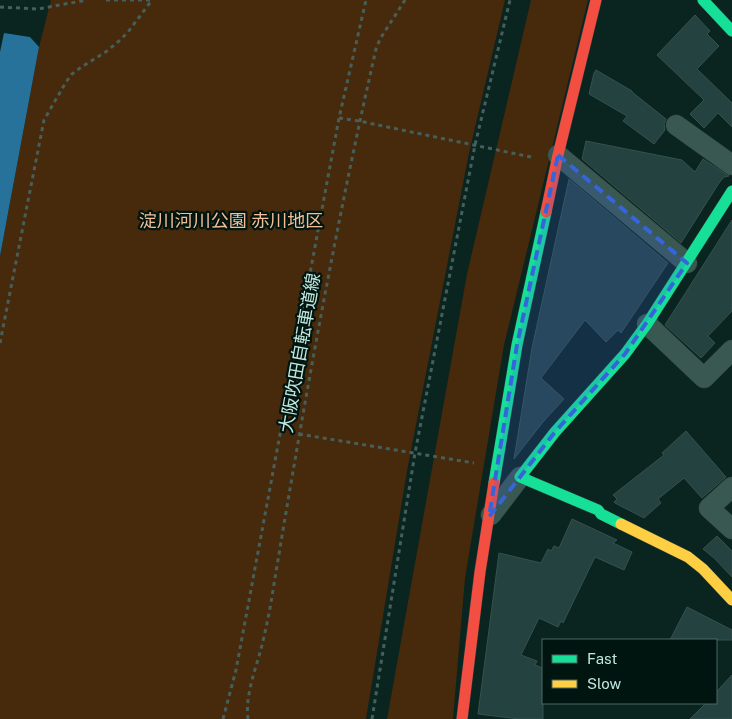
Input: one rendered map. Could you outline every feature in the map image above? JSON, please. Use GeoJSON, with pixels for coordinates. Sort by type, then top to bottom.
{"type":"FeatureCollection","features":[{"type":"Feature","properties":{"kind":"street"},"geometry":{"type":"LineString","coordinates":[[462,719],[480,572],[517,345],[557,158],[596,0]]}},
{"type":"Feature","properties":{"kind":"street"},"geometry":{"type":"LineString","coordinates":[[704,0],[732,30]]}},
{"type":"Feature","properties":{"kind":"street"},"geometry":{"type":"LineString","coordinates":[[676,125],[732,165]]}},
{"type":"Feature","properties":{"kind":"street"},"geometry":{"type":"LineString","coordinates":[[557,158],[687,264]]}},
{"type":"Feature","properties":{"kind":"street"},"geometry":{"type":"LineString","coordinates":[[489,517],[555,432],[625,354],[648,324],[732,191]]}},
{"type":"Feature","properties":{"kind":"street"},"geometry":{"type":"LineString","coordinates":[[648,324],[704,378],[729,360]]}},
{"type":"Feature","properties":{"kind":"street"},"geometry":{"type":"LineString","coordinates":[[520,477],[598,510],[601,514],[688,558],[703,569],[732,600]]}},
{"type":"Feature","properties":{"kind":"street"},"geometry":{"type":"LineString","coordinates":[[732,487],[709,508],[732,529]]}},
{"type":"Feature","properties":{"kind":"path"},"geometry":{"type":"LineString","coordinates":[[0,8],[38,9],[86,0]]}},
{"type":"Feature","properties":{"kind":"path"},"geometry":{"type":"LineString","coordinates":[[106,0],[153,0]]}},
{"type":"Feature","properties":{"kind":"path"},"geometry":{"type":"LineString","coordinates":[[0,343],[44,120],[72,74],[107,52],[128,32],[153,0]]}},
{"type":"Feature","properties":{"kind":"path","name":"大阪吹田自転車道線"},"geometry":{"type":"LineString","coordinates":[[223,719],[236,670],[338,118],[366,0]]}},
{"type":"Feature","properties":{"kind":"path","name":"大阪吹田自転車道線"},"geometry":{"type":"LineString","coordinates":[[248,719],[247,711],[250,691],[269,614],[299,434],[331,259],[359,121],[376,49],[380,39],[405,0]]}},
{"type":"Feature","properties":{"kind":"path"},"geometry":{"type":"LineString","coordinates":[[372,719],[415,453],[475,145],[510,0]]}},
{"type":"Feature","properties":{"kind":"path"},"geometry":{"type":"LineString","coordinates":[[338,118],[475,145],[557,158]]}},
{"type":"Feature","properties":{"kind":"path"},"geometry":{"type":"LineString","coordinates":[[299,434],[497,467]]}},
{"type":"Feature","properties":{"kind":"highlighted area"},"geometry":{"type":"Polygon","coordinates":[[[558,155],[687,263],[625,354],[555,432],[489,517],[517,345],[558,155]]]}},
{"type":"Feature","properties":{"kind":"green space","name":"淀川河川公園 赤川地区"},"geometry":{"type":"Polygon","coordinates":[[[51,0],[505,0],[469,153],[407,471],[366,719],[0,719],[0,256],[39,47],[51,0]]]}},
{"type":"Feature","properties":{"kind":"green space"},"geometry":{"type":"Polygon","coordinates":[[[531,0],[588,0],[504,345],[465,578],[453,719],[387,719],[467,274],[531,0]]]}},
{"type":"Feature","properties":{"kind":"water"},"geometry":{"type":"Polygon","coordinates":[[[4,33],[30,37],[39,47],[0,256],[0,52],[4,33]]]}},
{"type":"Feature","properties":{"kind":"building"},"geometry":{"type":"Polygon","coordinates":[[[695,15],[710,31],[707,34],[719,46],[697,69],[732,103],[732,127],[718,113],[704,128],[690,114],[704,100],[657,55],[695,15]]]}},
{"type":"Feature","properties":{"kind":"building"},"geometry":{"type":"Polygon","coordinates":[[[596,70],[632,91],[666,119],[664,124],[665,130],[654,144],[623,121],[627,116],[589,94],[596,70]]]}},
{"type":"Feature","properties":{"kind":"building"},"geometry":{"type":"Polygon","coordinates":[[[586,141],[682,160],[695,172],[703,159],[729,176],[724,177],[719,183],[681,243],[582,159],[586,141]]]}},
{"type":"Feature","properties":{"kind":"building"},"geometry":{"type":"Polygon","coordinates":[[[569,179],[668,263],[621,333],[618,330],[606,342],[585,320],[541,378],[564,399],[514,459],[532,348],[569,179]]]}},
{"type":"Feature","properties":{"kind":"building"},"geometry":{"type":"Polygon","coordinates":[[[732,220],[732,311],[708,336],[715,343],[701,358],[665,325],[732,220]]]}},
{"type":"Feature","properties":{"kind":"building"},"geometry":{"type":"Polygon","coordinates":[[[686,431],[726,477],[702,498],[684,478],[658,499],[661,503],[644,518],[614,502],[617,499],[613,495],[664,455],[662,453],[686,431]]]}},
{"type":"Feature","properties":{"kind":"building"},"geometry":{"type":"Polygon","coordinates":[[[572,519],[617,540],[613,543],[632,552],[624,570],[595,557],[563,623],[561,621],[558,627],[539,618],[521,655],[537,661],[535,665],[542,668],[543,719],[519,719],[478,714],[499,553],[541,563],[548,549],[551,551],[554,546],[559,548],[572,519]]]}},
{"type":"Feature","properties":{"kind":"building"},"geometry":{"type":"Polygon","coordinates":[[[717,536],[732,551],[732,577],[703,549],[717,536]]]}},
{"type":"Feature","properties":{"kind":"building"},"geometry":{"type":"Polygon","coordinates":[[[687,607],[732,630],[732,640],[671,639],[687,607]]]}},
{"type":"Feature","properties":{"kind":"building"},"geometry":{"type":"Polygon","coordinates":[[[732,675],[732,719],[690,719],[705,704],[717,704],[717,691],[732,675]]]}},
{"type":"Feature","properties":{"kind":"traffic: fast"},"geometry":{"type":"LineString","coordinates":[[703,0],[732,31]]}},
{"type":"Feature","properties":{"kind":"traffic: fast"},"geometry":{"type":"LineString","coordinates":[[621,524],[601,514],[598,510],[520,477],[555,432],[625,354],[647,324],[732,191]]}},
{"type":"Feature","properties":{"kind":"traffic: fast"},"geometry":{"type":"LineString","coordinates":[[494,483],[517,345],[546,212]]}},
{"type":"Feature","properties":{"kind":"traffic: slow"},"geometry":{"type":"LineString","coordinates":[[621,524],[688,557],[703,569],[732,600]]}},
{"type":"Feature","properties":{"kind":"traffic: jam"},"geometry":{"type":"LineString","coordinates":[[546,212],[596,0]]}},
{"type":"Feature","properties":{"kind":"traffic: jam"},"geometry":{"type":"LineString","coordinates":[[462,719],[480,572],[494,483]]}}]}
